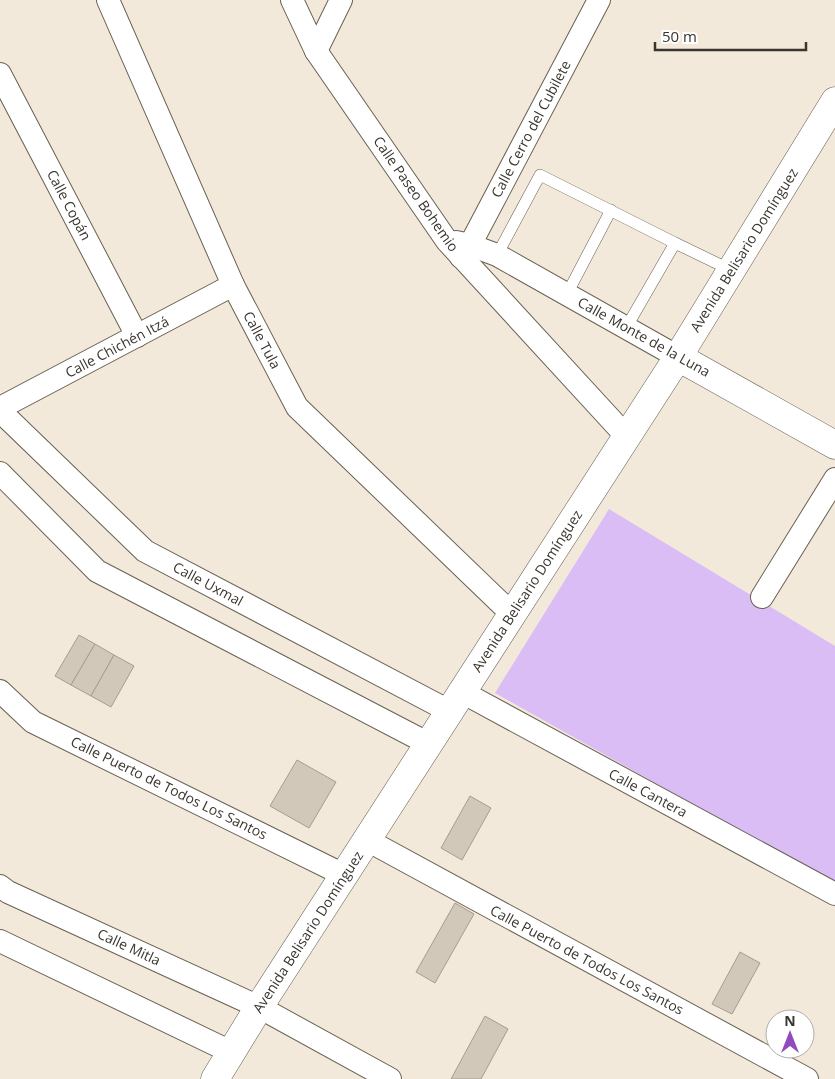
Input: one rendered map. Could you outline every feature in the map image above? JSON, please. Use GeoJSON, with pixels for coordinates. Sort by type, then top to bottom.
{"type":"FeatureCollection","features":[{"type":"Feature","properties":{"kind":"main road","name":"Avenida Belisario Domínguez"},"geometry":{"type":"LineString","coordinates":[[216,1079],[259,1006],[678,357],[835,101]]}},
{"type":"Feature","properties":{"kind":"main road","name":"Calle Monte de la Luna"},"geometry":{"type":"LineString","coordinates":[[678,357],[835,445]]}},
{"type":"Feature","properties":{"kind":"street","name":"Calle Tula"},"geometry":{"type":"LineString","coordinates":[[108,0],[233,285],[297,407],[512,614]]}},
{"type":"Feature","properties":{"kind":"street","name":"Calle Paseo Bohemio"},"geometry":{"type":"LineString","coordinates":[[292,0],[316,51],[460,248],[627,437]]}},
{"type":"Feature","properties":{"kind":"street"},"geometry":{"type":"LineString","coordinates":[[316,51],[341,0]]}},
{"type":"Feature","properties":{"kind":"street","name":"Calle Cerro del Cubilete"},"geometry":{"type":"LineString","coordinates":[[460,248],[599,0]]}},
{"type":"Feature","properties":{"kind":"street","name":"Calle Copán"},"geometry":{"type":"LineString","coordinates":[[0,74],[137,336]]}},
{"type":"Feature","properties":{"kind":"street","name":"Calle Monte de la Luna"},"geometry":{"type":"LineString","coordinates":[[460,248],[497,255],[678,357]]}},
{"type":"Feature","properties":{"kind":"street","name":"Calle Chichén Itzá"},"geometry":{"type":"LineString","coordinates":[[0,409],[233,285]]}},
{"type":"Feature","properties":{"kind":"street","name":"Calle Uxmal"},"geometry":{"type":"LineString","coordinates":[[0,409],[145,551],[456,702]]}},
{"type":"Feature","properties":{"kind":"street"},"geometry":{"type":"LineString","coordinates":[[0,473],[98,571],[429,744]]}},
{"type":"Feature","properties":{"kind":"street"},"geometry":{"type":"LineString","coordinates":[[762,596],[835,480]]}},
{"type":"Feature","properties":{"kind":"street","name":"Calle Puerto de Todos Los Santos"},"geometry":{"type":"LineString","coordinates":[[0,691],[33,722],[344,875]]}},
{"type":"Feature","properties":{"kind":"street","name":"Calle Cantera"},"geometry":{"type":"LineString","coordinates":[[456,702],[835,894]]}},
{"type":"Feature","properties":{"kind":"street","name":"Calle Puerto de Todos Los Santos"},"geometry":{"type":"LineString","coordinates":[[367,840],[807,1079]]}},
{"type":"Feature","properties":{"kind":"street","name":"Calle Mitla"},"geometry":{"type":"LineString","coordinates":[[0,886],[8,892],[259,1006],[390,1079]]}},
{"type":"Feature","properties":{"kind":"street"},"geometry":{"type":"LineString","coordinates":[[0,941],[231,1052]]}},
{"type":"Feature","properties":{"kind":"lane"},"geometry":{"type":"LineString","coordinates":[[497,255],[540,175],[731,270]]}},
{"type":"Feature","properties":{"kind":"lane"},"geometry":{"type":"LineString","coordinates":[[567,294],[612,210]]}},
{"type":"Feature","properties":{"kind":"lane"},"geometry":{"type":"LineString","coordinates":[[626,328],[675,243]]}},
{"type":"Feature","properties":{"kind":"shaded area"},"geometry":{"type":"Polygon","coordinates":[[[609,509],[835,646],[835,884],[495,693],[609,509]]]}},
{"type":"Feature","properties":{"kind":"building"},"geometry":{"type":"Polygon","coordinates":[[[79,635],[95,644],[71,685],[55,676],[79,635]]]}},
{"type":"Feature","properties":{"kind":"building"},"geometry":{"type":"Polygon","coordinates":[[[95,644],[114,655],[91,696],[71,685],[95,644]]]}},
{"type":"Feature","properties":{"kind":"building"},"geometry":{"type":"Polygon","coordinates":[[[114,655],[134,666],[111,707],[91,696],[114,655]]]}},
{"type":"Feature","properties":{"kind":"building"},"geometry":{"type":"Polygon","coordinates":[[[297,760],[336,782],[309,828],[270,806],[297,760]]]}},
{"type":"Feature","properties":{"kind":"building"},"geometry":{"type":"Polygon","coordinates":[[[470,796],[491,808],[462,860],[441,848],[470,796]]]}},
{"type":"Feature","properties":{"kind":"building"},"geometry":{"type":"Polygon","coordinates":[[[455,903],[474,914],[435,983],[416,972],[455,903]]]}},
{"type":"Feature","properties":{"kind":"building"},"geometry":{"type":"Polygon","coordinates":[[[740,952],[760,963],[732,1014],[712,1004],[740,952]]]}},
{"type":"Feature","properties":{"kind":"building"},"geometry":{"type":"Polygon","coordinates":[[[485,1016],[508,1029],[481,1079],[451,1079],[485,1016]]]}}]}
